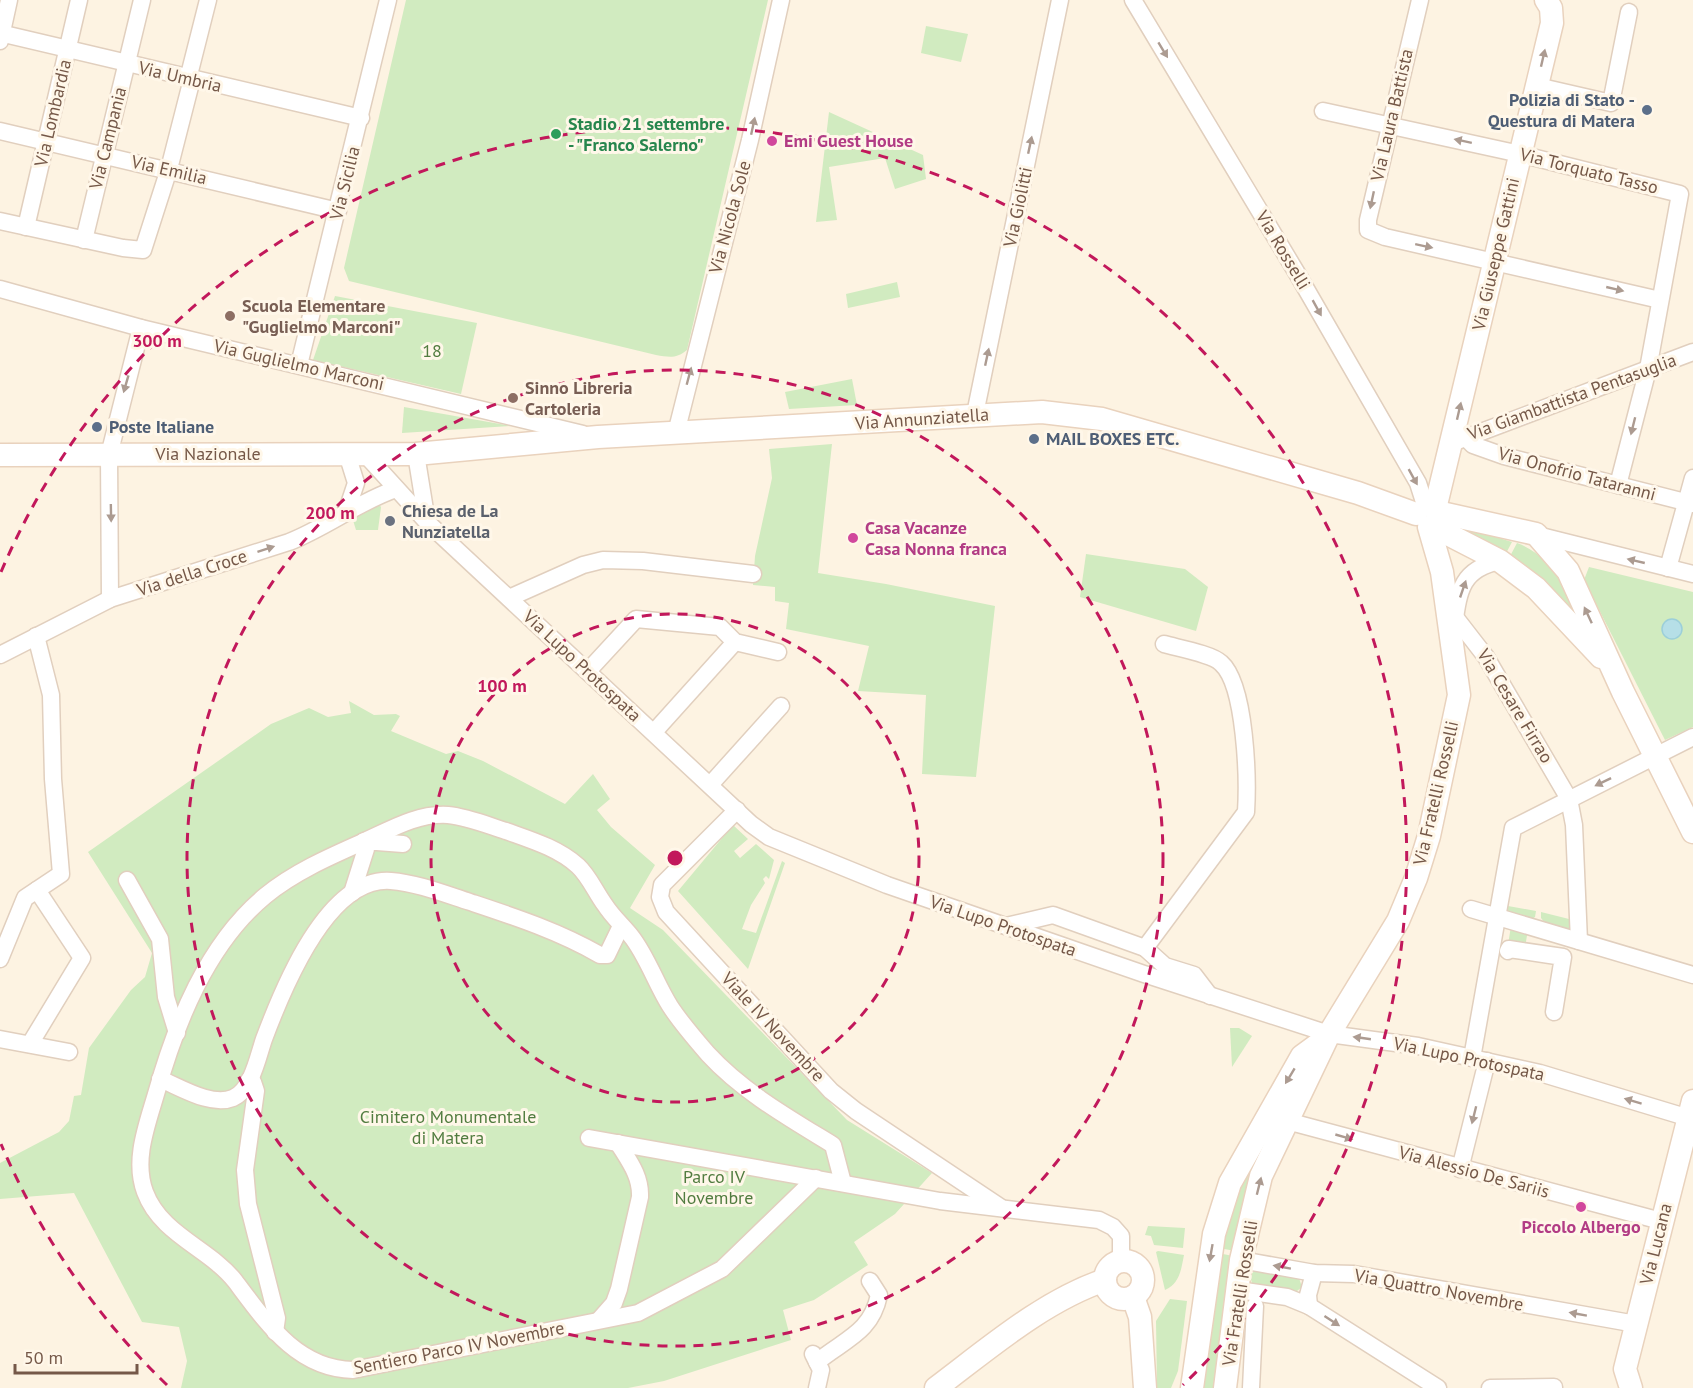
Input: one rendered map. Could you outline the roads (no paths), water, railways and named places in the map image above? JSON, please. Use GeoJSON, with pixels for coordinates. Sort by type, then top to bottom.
{"type":"FeatureCollection","features":[{"type":"Feature","properties":{"kind":"street"},"geometry":{"type":"LineString","coordinates":[[1,36],[9,0]]}},
{"type":"Feature","properties":{"kind":"street","name":"Via Lombardia"},"geometry":{"type":"LineString","coordinates":[[26,227],[80,0]]}},
{"type":"Feature","properties":{"kind":"street","name":"Via Campania"},"geometry":{"type":"LineString","coordinates":[[84,240],[142,0]]}},
{"type":"Feature","properties":{"kind":"street"},"geometry":{"type":"LineString","coordinates":[[0,221],[84,240],[143,250],[169,169],[208,0]]}},
{"type":"Feature","properties":{"kind":"street","name":"Via Sicilia"},"geometry":{"type":"LineString","coordinates":[[299,365],[388,0]]}},
{"type":"Feature","properties":{"kind":"street","name":"Via Nicola Sole"},"geometry":{"type":"LineString","coordinates":[[676,433],[750,140],[781,0]]}},
{"type":"Feature","properties":{"kind":"street","name":"Via Giolitti"},"geometry":{"type":"LineString","coordinates":[[975,414],[1060,0]]}},
{"type":"Feature","properties":{"kind":"street","name":"Via Rosselli"},"geometry":{"type":"LineString","coordinates":[[1133,0],[1304,285],[1418,483],[1429,516]]}},
{"type":"Feature","properties":{"kind":"street","name":"Via Laura Battista"},"geometry":{"type":"LineString","coordinates":[[1420,0],[1389,125],[1368,220],[1368,230],[1385,237],[1495,260]]}},
{"type":"Feature","properties":{"kind":"street","name":"Via Giuseppe Gattini"},"geometry":{"type":"LineString","coordinates":[[1429,516],[1458,440],[1495,260],[1552,23],[1551,8],[1546,0]]}},
{"type":"Feature","properties":{"kind":"street"},"geometry":{"type":"LineString","coordinates":[[1537,86],[1611,103],[1629,12]]}},
{"type":"Feature","properties":{"kind":"street","name":"Via Umbria"},"geometry":{"type":"LineString","coordinates":[[1,36],[361,118]]}},
{"type":"Feature","properties":{"kind":"street","name":"Via Torquato Tasso"},"geometry":{"type":"LineString","coordinates":[[1323,111],[1520,154],[1680,194],[1648,369],[1618,485]]}},
{"type":"Feature","properties":{"kind":"street","name":"Via Emilia"},"geometry":{"type":"LineString","coordinates":[[0,131],[169,169],[338,211]]}},
{"type":"Feature","properties":{"kind":"street"},"geometry":{"type":"LineString","coordinates":[[1495,260],[1660,300]]}},
{"type":"Feature","properties":{"kind":"street","name":"Via Guglielmo Marconi"},"geometry":{"type":"LineString","coordinates":[[0,289],[141,328],[598,438]]}},
{"type":"Feature","properties":{"kind":"street"},"geometry":{"type":"LineString","coordinates":[[110,599],[109,454],[141,328]]}},
{"type":"Feature","properties":{"kind":"street","name":"Via Giambattista Pentasuglia"},"geometry":{"type":"LineString","coordinates":[[1458,440],[1693,352]]}},
{"type":"Feature","properties":{"kind":"street","name":"Via Annunziatella"},"geometry":{"type":"LineString","coordinates":[[416,454],[598,438],[975,414],[1042,412],[1102,419],[1429,516]]}},
{"type":"Feature","properties":{"kind":"street","name":"Via Onofrio Tataranni"},"geometry":{"type":"LineString","coordinates":[[1458,440],[1504,456],[1690,504]]}},
{"type":"Feature","properties":{"kind":"street"},"geometry":{"type":"LineString","coordinates":[[347,510],[356,483],[356,454]]}},
{"type":"Feature","properties":{"kind":"street","name":"Via Lupo Protospata"},"geometry":{"type":"LineString","coordinates":[[356,454],[710,785],[769,837],[886,885],[1210,996],[1329,1034],[1418,1046],[1480,1059],[1691,1110]]}},
{"type":"Feature","properties":{"kind":"street"},"geometry":{"type":"LineString","coordinates":[[416,454],[428,523]]}},
{"type":"Feature","properties":{"kind":"street","name":"Via Nazionale"},"geometry":{"type":"LineString","coordinates":[[0,455],[416,454]]}},
{"type":"Feature","properties":{"kind":"street"},"geometry":{"type":"LineString","coordinates":[[1668,568],[1690,504],[1693,478]]}},
{"type":"Feature","properties":{"kind":"street","name":"Via della Croce"},"geometry":{"type":"LineString","coordinates":[[0,655],[110,599],[289,542],[314,531],[347,510],[396,489]]}},
{"type":"Feature","properties":{"kind":"street"},"geometry":{"type":"LineString","coordinates":[[1429,516],[1536,534],[1693,574]]}},
{"type":"Feature","properties":{"kind":"street"},"geometry":{"type":"LineString","coordinates":[[1429,516],[1500,561],[1536,588],[1613,669]]}},
{"type":"Feature","properties":{"kind":"street","name":"Via Fratelli Rosselli"},"geometry":{"type":"LineString","coordinates":[[1225,1388],[1241,1260],[1261,1176],[1329,1034],[1398,921],[1416,878],[1429,836],[1459,695],[1454,627],[1429,516]]}},
{"type":"Feature","properties":{"kind":"street"},"geometry":{"type":"LineString","coordinates":[[1536,534],[1568,571],[1654,756],[1693,832]]}},
{"type":"Feature","properties":{"kind":"street"},"geometry":{"type":"LineString","coordinates":[[509,598],[583,565],[603,560],[643,561],[753,574]]}},
{"type":"Feature","properties":{"kind":"street","name":"Via Fratelli Rosselli"},"geometry":{"type":"LineString","coordinates":[[1454,627],[1465,580],[1482,565],[1500,561]]}},
{"type":"Feature","properties":{"kind":"street"},"geometry":{"type":"LineString","coordinates":[[588,671],[636,619],[720,627],[735,642],[778,652]]}},
{"type":"Feature","properties":{"kind":"street","name":"Via Cesare Firrao"},"geometry":{"type":"LineString","coordinates":[[1454,627],[1486,657],[1569,799],[1574,825],[1579,941]]}},
{"type":"Feature","properties":{"kind":"street"},"geometry":{"type":"LineString","coordinates":[[0,959],[25,898],[61,874],[53,778],[51,695],[36,636]]}},
{"type":"Feature","properties":{"kind":"street"},"geometry":{"type":"LineString","coordinates":[[654,732],[735,642]]}},
{"type":"Feature","properties":{"kind":"street"},"geometry":{"type":"LineString","coordinates":[[1145,948],[1246,813],[1248,792],[1241,724],[1236,691],[1230,673],[1220,661],[1164,644]]}},
{"type":"Feature","properties":{"kind":"street"},"geometry":{"type":"LineString","coordinates":[[710,785],[781,706]]}},
{"type":"Feature","properties":{"kind":"street"},"geometry":{"type":"LineString","coordinates":[[1460,1169],[1480,1059],[1497,916],[1514,828],[1693,737]]}},
{"type":"Feature","properties":{"kind":"street","name":"Viale IV Novembre"},"geometry":{"type":"LineString","coordinates":[[737,810],[662,885],[660,897],[666,912],[831,1091],[856,1111],[1000,1207]]}},
{"type":"Feature","properties":{"kind":"street","name":"Sentiero Parco IV Novembre"},"geometry":{"type":"LineString","coordinates":[[816,1178],[722,1269],[707,1279],[638,1313],[353,1370],[335,1370],[301,1355],[274,1332],[225,1268],[163,1221],[145,1191],[142,1141],[160,1079],[177,1033],[210,960],[244,915],[267,894],[294,876],[364,841],[405,822],[429,815],[447,815],[478,822],[555,850],[580,867],[621,926],[632,937],[670,1006],[708,1054],[758,1097],[833,1145],[843,1183]]}},
{"type":"Feature","properties":{"kind":"street"},"geometry":{"type":"LineString","coordinates":[[352,893],[366,849],[364,841],[403,844]]}},
{"type":"Feature","properties":{"kind":"street"},"geometry":{"type":"LineString","coordinates":[[126,880],[160,939],[166,997],[177,1033]]}},
{"type":"Feature","properties":{"kind":"street"},"geometry":{"type":"LineString","coordinates":[[160,1079],[210,1099],[222,1101],[238,1095],[249,1080],[273,1017],[310,937],[339,904],[352,893],[376,882],[390,881],[443,893],[536,923],[600,955],[607,955],[621,926]]}},
{"type":"Feature","properties":{"kind":"street"},"geometry":{"type":"LineString","coordinates":[[30,1044],[82,958],[37,890]]}},
{"type":"Feature","properties":{"kind":"street"},"geometry":{"type":"LineString","coordinates":[[1471,909],[1497,916],[1537,920],[1562,936],[1693,975]]}},
{"type":"Feature","properties":{"kind":"street"},"geometry":{"type":"LineString","coordinates":[[1005,926],[1053,915],[1145,948],[1165,966],[1194,975],[1210,996]]}},
{"type":"Feature","properties":{"kind":"street"},"geometry":{"type":"LineString","coordinates":[[1533,952],[1537,920]]}},
{"type":"Feature","properties":{"kind":"street"},"geometry":{"type":"LineString","coordinates":[[1558,956],[1562,936]]}},
{"type":"Feature","properties":{"kind":"street"},"geometry":{"type":"LineString","coordinates":[[1508,951],[1509,949],[1563,957],[1554,1012]]}},
{"type":"Feature","properties":{"kind":"street","name":"Via Fratelli Rosselli"},"geometry":{"type":"LineString","coordinates":[[1192,1388],[1214,1234],[1230,1184],[1302,1056],[1329,1034]]}},
{"type":"Feature","properties":{"kind":"street"},"geometry":{"type":"LineString","coordinates":[[0,1039],[69,1052]]}},
{"type":"Feature","properties":{"kind":"street"},"geometry":{"type":"LineString","coordinates":[[249,1080],[253,1082],[256,1091],[245,1170],[248,1204],[277,1318],[274,1332]]}},
{"type":"Feature","properties":{"kind":"street","name":"Via Lucana"},"geometry":{"type":"LineString","coordinates":[[1631,1388],[1625,1369],[1691,1110]]}},
{"type":"Feature","properties":{"kind":"street","name":"Via Alessio De Sariis"},"geometry":{"type":"LineString","coordinates":[[1287,1121],[1661,1221]]}},
{"type":"Feature","properties":{"kind":"street","name":"Viale IV Novembre"},"geometry":{"type":"LineString","coordinates":[[589,1138],[940,1201],[1099,1220],[1113,1227],[1121,1236],[1120,1261]]}},
{"type":"Feature","properties":{"kind":"street"},"geometry":{"type":"LineString","coordinates":[[599,1320],[614,1303],[619,1289],[640,1197],[640,1184],[636,1171],[618,1143]]}},
{"type":"Feature","properties":{"kind":"street","name":"Via Quattro Novembre"},"geometry":{"type":"LineString","coordinates":[[1241,1260],[1314,1273],[1354,1274],[1636,1324]]}},
{"type":"Feature","properties":{"kind":"street"},"geometry":{"type":"LineString","coordinates":[[1120,1261],[1133,1263],[1142,1273],[1142,1287],[1127,1299],[1114,1297],[1109,1292],[1105,1280],[1109,1268],[1120,1261]]}},
{"type":"Feature","properties":{"kind":"street"},"geometry":{"type":"LineString","coordinates":[[1309,1306],[1308,1295],[1314,1273]]}},
{"type":"Feature","properties":{"kind":"street"},"geometry":{"type":"LineString","coordinates":[[936,1388],[1021,1326],[1080,1289],[1105,1280]]}},
{"type":"Feature","properties":{"kind":"street"},"geometry":{"type":"LineString","coordinates":[[817,1388],[821,1370],[815,1358],[867,1325],[876,1311],[879,1295],[870,1281]]}},
{"type":"Feature","properties":{"kind":"street"},"geometry":{"type":"LineString","coordinates":[[1238,1290],[1287,1297],[1309,1306],[1438,1388]]}},
{"type":"Feature","properties":{"kind":"street"},"geometry":{"type":"LineString","coordinates":[[1133,1296],[1140,1317],[1145,1388]]}},
{"type":"Feature","properties":{"kind":"street"},"geometry":{"type":"LineString","coordinates":[[1251,1388],[1255,1306]]}},
{"type":"Feature","properties":{"kind":"street"},"geometry":{"type":"LineString","coordinates":[[1490,1388],[1554,1388]]}},
{"type":"Feature","properties":{"kind":"water"},"geometry":{"type":"Polygon","coordinates":[[[1668,619],[1676,619],[1682,625],[1682,633],[1676,639],[1668,639],[1662,633],[1662,625],[1668,619]]]}},
{"type":"Feature","properties":{"kind":"place","name":"Polizia di Stato - Questura di Matera"},"geometry":{"type":"Point","coordinates":[1647,110]}},
{"type":"Feature","properties":{"kind":"place","name":"Stadio 21 settembre - \"Franco Salerno\""},"geometry":{"type":"Point","coordinates":[556,134]}},
{"type":"Feature","properties":{"kind":"place","name":"Emi Guest House"},"geometry":{"type":"Point","coordinates":[772,141]}},
{"type":"Feature","properties":{"kind":"place","name":"Scuola Elementare \"Guglielmo Marconi\""},"geometry":{"type":"Point","coordinates":[230,316]}},
{"type":"Feature","properties":{"kind":"place","name":"Sinno Libreria Cartoleria"},"geometry":{"type":"Point","coordinates":[513,398]}},
{"type":"Feature","properties":{"kind":"place","name":"Poste Italiane"},"geometry":{"type":"Point","coordinates":[97,427]}},
{"type":"Feature","properties":{"kind":"place","name":"MAIL BOXES ETC."},"geometry":{"type":"Point","coordinates":[1034,439]}},
{"type":"Feature","properties":{"kind":"place","name":"Chiesa de La Nunziatella"},"geometry":{"type":"Point","coordinates":[390,521]}},
{"type":"Feature","properties":{"kind":"place","name":"Casa Vacanze Casa Nonna franca"},"geometry":{"type":"Point","coordinates":[853,538]}},
{"type":"Feature","properties":{"kind":"place","name":"Piccolo Albergo"},"geometry":{"type":"Point","coordinates":[1581,1207]}},
{"type":"Feature","properties":{"kind":"park label","name":"18"},"geometry":{"type":"Point","coordinates":[432,351]}},
{"type":"Feature","properties":{"kind":"park label","name":"Cimitero Monumentale di Matera"},"geometry":{"type":"Point","coordinates":[448,1127]}},
{"type":"Feature","properties":{"kind":"park label","name":"Parco IV Novembre"},"geometry":{"type":"Point","coordinates":[714,1187]}}]}
